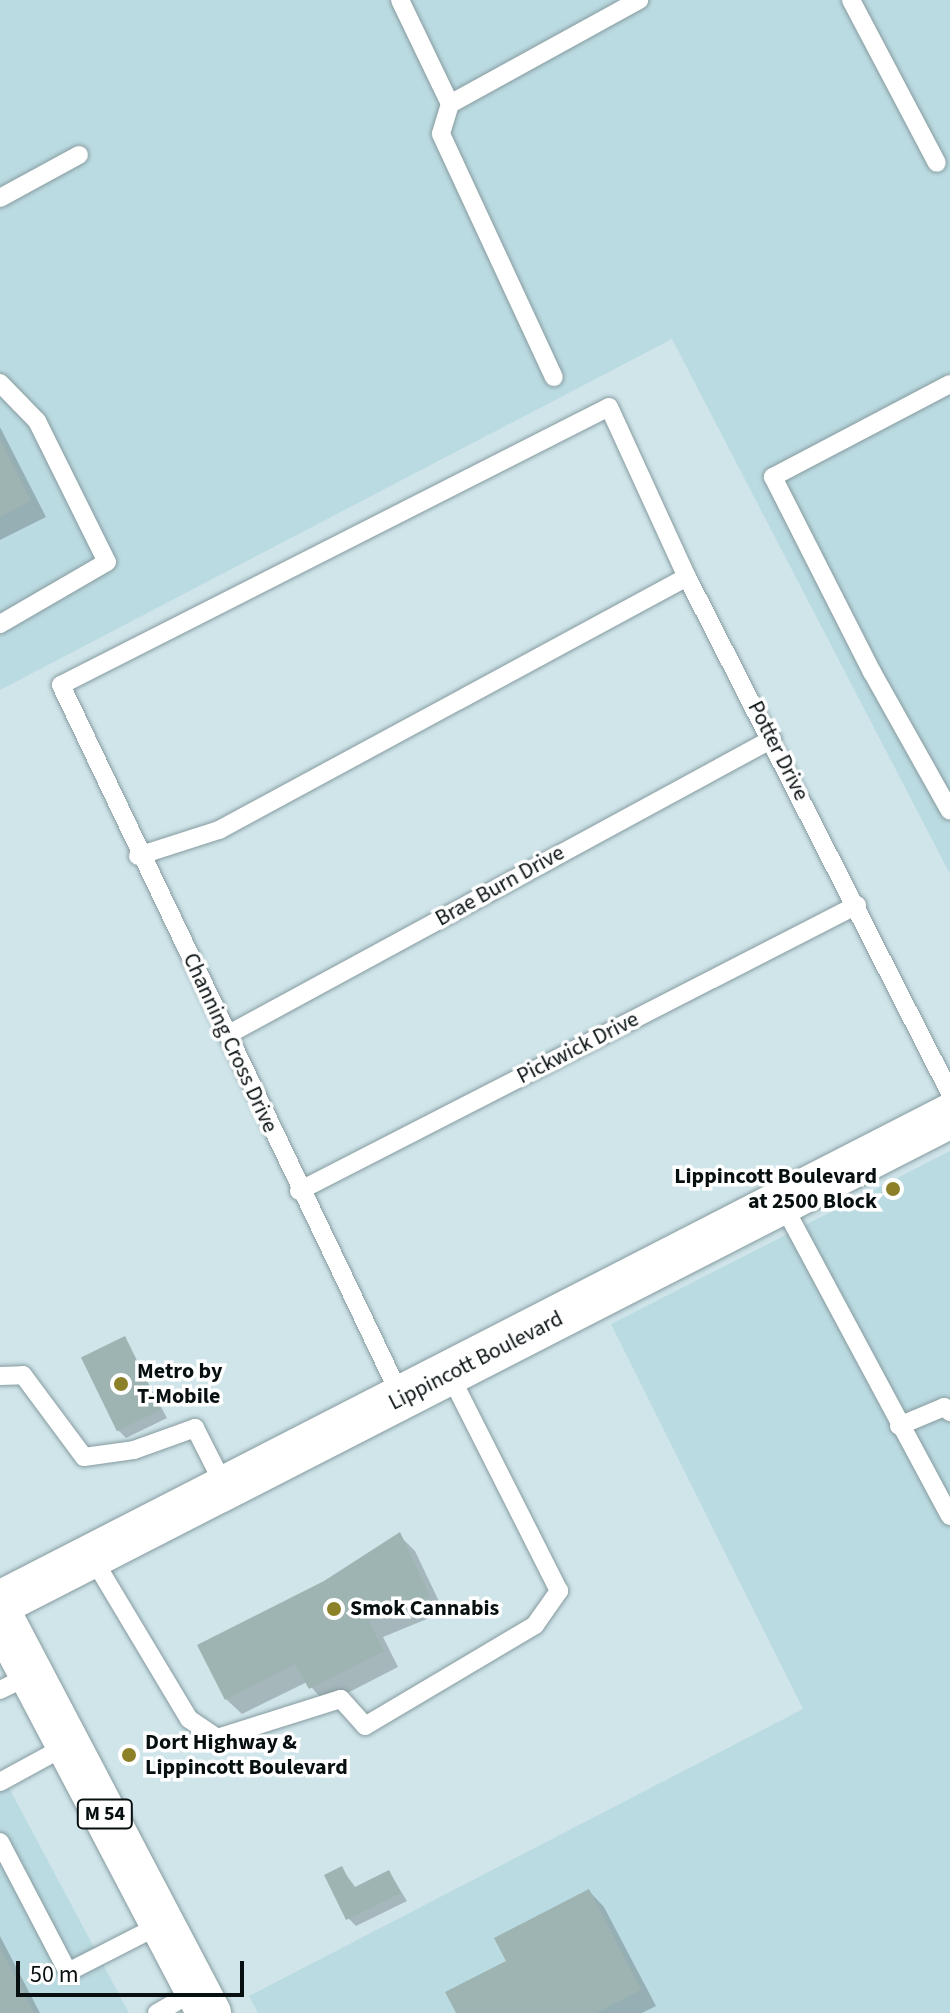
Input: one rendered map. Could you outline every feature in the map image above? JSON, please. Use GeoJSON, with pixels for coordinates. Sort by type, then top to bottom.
{"type":"FeatureCollection","features":[{"type":"Feature","properties":{"kind":"street","name":"Lippincott Boulevard"},"geometry":{"type":"LineString","coordinates":[[0,1603],[402,1400],[950,1116]]}},
{"type":"Feature","properties":{"kind":"street","name":"M 54"},"geometry":{"type":"LineString","coordinates":[[0,1615],[16,1683],[68,1745],[203,2001]]}},
{"type":"Feature","properties":{"kind":"lane"},"geometry":{"type":"LineString","coordinates":[[400,0],[450,104],[441,134],[554,377]]}},
{"type":"Feature","properties":{"kind":"lane"},"geometry":{"type":"LineString","coordinates":[[450,104],[639,0]]}},
{"type":"Feature","properties":{"kind":"lane"},"geometry":{"type":"LineString","coordinates":[[851,0],[937,163]]}},
{"type":"Feature","properties":{"kind":"lane"},"geometry":{"type":"LineString","coordinates":[[0,198],[79,155]]}},
{"type":"Feature","properties":{"kind":"lane"},"geometry":{"type":"LineString","coordinates":[[0,383],[37,421],[107,562],[0,624]]}},
{"type":"Feature","properties":{"kind":"lane"},"geometry":{"type":"LineString","coordinates":[[950,384],[773,477],[872,672],[950,811]]}},
{"type":"Feature","properties":{"kind":"lane","name":"Potter Drive"},"geometry":{"type":"LineString","coordinates":[[61,685],[609,407],[687,577],[857,905],[950,1093]]}},
{"type":"Feature","properties":{"kind":"lane"},"geometry":{"type":"LineString","coordinates":[[138,856],[219,830],[687,577]]}},
{"type":"Feature","properties":{"kind":"lane","name":"Channing Cross Drive"},"geometry":{"type":"LineString","coordinates":[[61,685],[138,856],[229,1034],[299,1191],[402,1400]]}},
{"type":"Feature","properties":{"kind":"lane","name":"Brae Burn Drive"},"geometry":{"type":"LineString","coordinates":[[229,1034],[772,739]]}},
{"type":"Feature","properties":{"kind":"lane","name":"Pickwick Drive"},"geometry":{"type":"LineString","coordinates":[[299,1191],[857,905]]}},
{"type":"Feature","properties":{"kind":"lane"},"geometry":{"type":"LineString","coordinates":[[782,1203],[950,1516]]}},
{"type":"Feature","properties":{"kind":"lane"},"geometry":{"type":"LineString","coordinates":[[0,1376],[23,1375],[84,1457],[134,1450],[195,1428],[226,1489]]}},
{"type":"Feature","properties":{"kind":"lane"},"geometry":{"type":"LineString","coordinates":[[92,1557],[189,1719],[217,1738],[341,1699],[365,1726],[535,1625],[559,1591],[450,1375]]}},
{"type":"Feature","properties":{"kind":"lane"},"geometry":{"type":"LineString","coordinates":[[899,1426],[944,1407],[950,1412]]}},
{"type":"Feature","properties":{"kind":"lane"},"geometry":{"type":"LineString","coordinates":[[0,1782],[68,1745]]}},
{"type":"Feature","properties":{"kind":"lane"},"geometry":{"type":"LineString","coordinates":[[0,1842],[68,1972],[162,1924]]}},
{"type":"Feature","properties":{"kind":"lane"},"geometry":{"type":"LineString","coordinates":[[157,2013],[203,2001]]}},
{"type":"Feature","properties":{"kind":"shaded area"},"geometry":{"type":"Polygon","coordinates":[[[0,0],[950,0],[950,874],[672,339],[0,690],[0,0]]]}},
{"type":"Feature","properties":{"kind":"shaded area"},"geometry":{"type":"Polygon","coordinates":[[[950,1151],[950,2013],[258,2013],[249,1996],[803,1709],[611,1324],[950,1151]]]}},
{"type":"Feature","properties":{"kind":"shaded area"},"geometry":{"type":"Polygon","coordinates":[[[0,1771],[129,2013],[0,2013],[0,1771]]]}},
{"type":"Feature","properties":{"kind":"building"},"geometry":{"type":"Polygon","coordinates":[[[0,439],[31,501],[0,517],[0,439]]]}},
{"type":"Feature","properties":{"kind":"building","name":"Metro by T-Mobile"},"geometry":{"type":"Polygon","coordinates":[[[125,1336],[161,1410],[117,1431],[81,1357],[125,1336]]]}},
{"type":"Feature","properties":{"kind":"building","name":"Smok Cannabis"},"geometry":{"type":"Polygon","coordinates":[[[400,1532],[430,1596],[369,1621],[384,1651],[309,1689],[295,1664],[225,1700],[197,1645],[324,1581],[400,1532]]]}},
{"type":"Feature","properties":{"kind":"building"},"geometry":{"type":"Polygon","coordinates":[[[342,1866],[353,1888],[389,1870],[401,1893],[346,1920],[324,1875],[342,1866]]]}},
{"type":"Feature","properties":{"kind":"building"},"geometry":{"type":"Polygon","coordinates":[[[589,1889],[641,1990],[596,2013],[456,2013],[445,1992],[506,1961],[494,1938],[589,1889]]]}},
{"type":"Feature","properties":{"kind":"building"},"geometry":{"type":"Polygon","coordinates":[[[0,1947],[34,2013],[0,2013],[0,1947]]]}},
{"type":"Feature","properties":{"kind":"place","name":"Lippincott Boulevard at 2500 Block"},"geometry":{"type":"Point","coordinates":[893,1189]}},
{"type":"Feature","properties":{"kind":"place","name":"Metro by T-Mobile"},"geometry":{"type":"Point","coordinates":[121,1384]}},
{"type":"Feature","properties":{"kind":"place","name":"Smok Cannabis"},"geometry":{"type":"Point","coordinates":[334,1609]}},
{"type":"Feature","properties":{"kind":"place","name":"Dort Highway & Lippincott Boulevard"},"geometry":{"type":"Point","coordinates":[129,1755]}}]}
